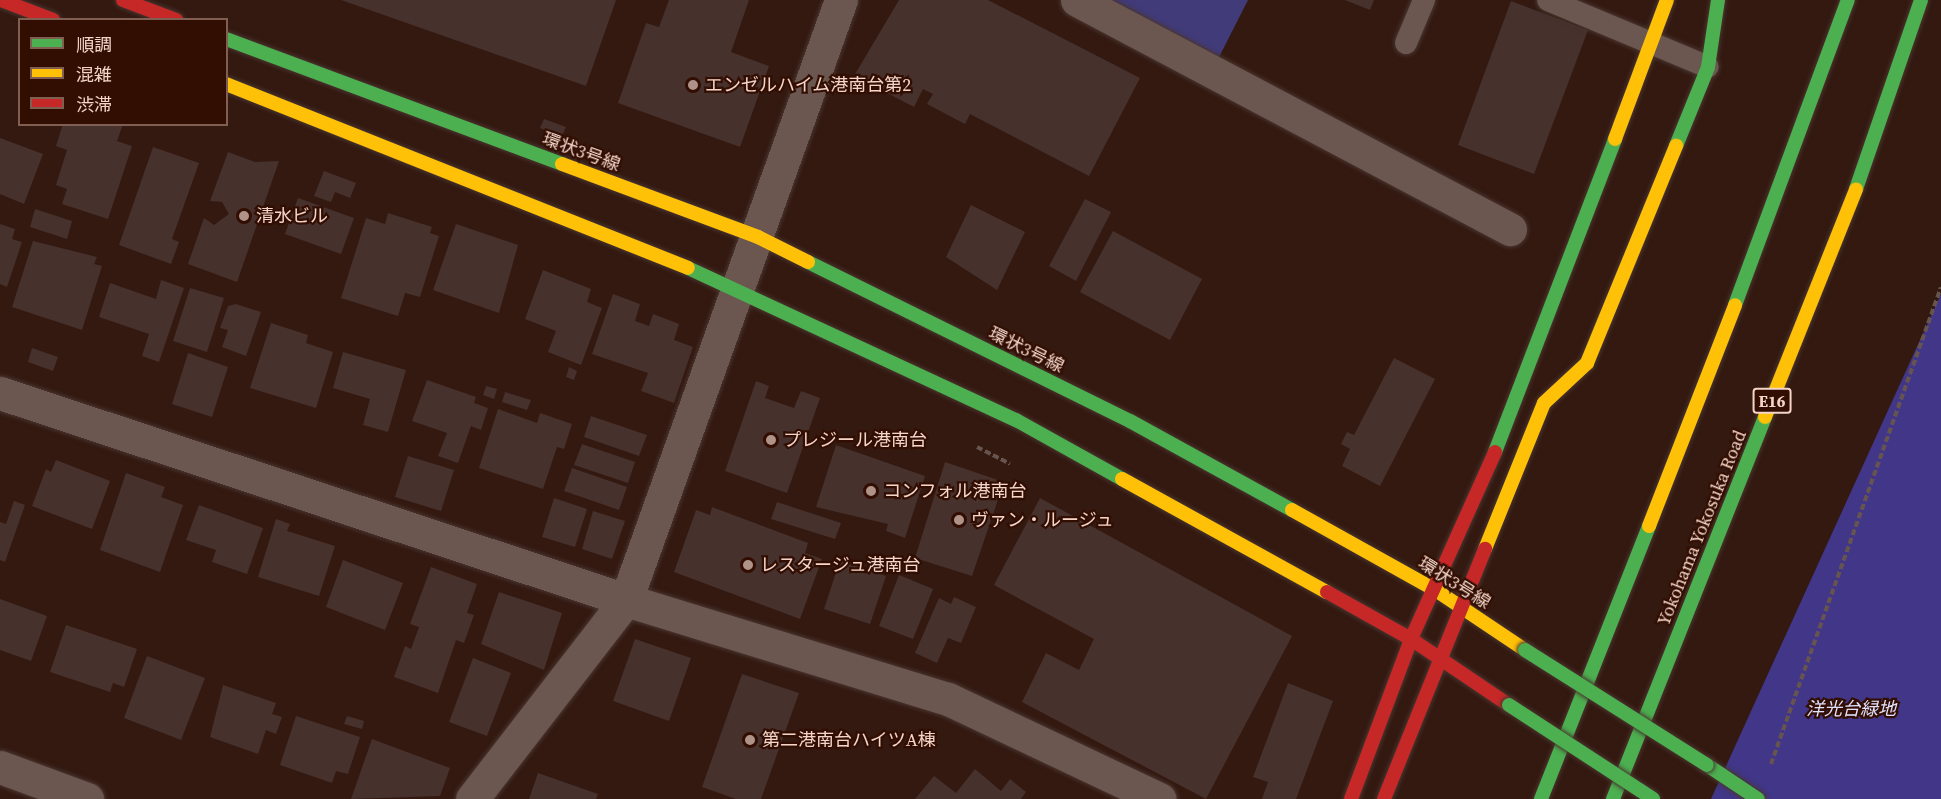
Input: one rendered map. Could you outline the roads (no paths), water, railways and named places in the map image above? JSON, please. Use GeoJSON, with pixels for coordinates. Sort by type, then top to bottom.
{"type":"FeatureCollection","features":[{"type":"Feature","properties":{"kind":"main road"},"geometry":{"type":"LineString","coordinates":[[1,0],[48,18]]}},
{"type":"Feature","properties":{"kind":"main road"},"geometry":{"type":"LineString","coordinates":[[123,0],[171,18]]}},
{"type":"Feature","properties":{"kind":"main road"},"geometry":{"type":"LineString","coordinates":[[1351,799],[1411,639],[1437,591],[1520,393],[1649,39],[1667,0]]}},
{"type":"Feature","properties":{"kind":"main road"},"geometry":{"type":"LineString","coordinates":[[1384,799],[1438,658],[1544,404],[1587,363],[1708,66],[1718,0]]}},
{"type":"Feature","properties":{"kind":"main road"},"geometry":{"type":"LineString","coordinates":[[1541,799],[1712,368],[1848,0]]}},
{"type":"Feature","properties":{"kind":"main road","name":"Yokohama Yokosuka Road"},"geometry":{"type":"LineString","coordinates":[[1613,799],[1872,147],[1921,0]]}},
{"type":"Feature","properties":{"kind":"main road","name":"環状3号線"},"geometry":{"type":"LineString","coordinates":[[228,40],[758,237],[1130,422],[1437,591],[1758,799]]}},
{"type":"Feature","properties":{"kind":"main road"},"geometry":{"type":"LineString","coordinates":[[228,85],[473,176],[737,288],[1016,420],[1411,639],[1653,799]]}},
{"type":"Feature","properties":{"kind":"street"},"geometry":{"type":"LineString","coordinates":[[472,799],[626,600],[737,288],[758,237],[841,0]]}},
{"type":"Feature","properties":{"kind":"street"},"geometry":{"type":"LineString","coordinates":[[1077,0],[1510,229]]}},
{"type":"Feature","properties":{"kind":"street"},"geometry":{"type":"LineString","coordinates":[[0,393],[626,600],[948,699],[1160,799]]}},
{"type":"Feature","properties":{"kind":"street"},"geometry":{"type":"LineString","coordinates":[[0,767],[87,799]]}},
{"type":"Feature","properties":{"kind":"lane"},"geometry":{"type":"LineString","coordinates":[[1406,43],[1424,0]]}},
{"type":"Feature","properties":{"kind":"lane"},"geometry":{"type":"LineString","coordinates":[[1548,0],[1649,39],[1708,66]]}},
{"type":"Feature","properties":{"kind":"place","name":"エンゼルハイム港南台第2"},"geometry":{"type":"Point","coordinates":[693,85]}},
{"type":"Feature","properties":{"kind":"place","name":"清水ビル"},"geometry":{"type":"Point","coordinates":[244,216]}},
{"type":"Feature","properties":{"kind":"place","name":"プレジール港南台"},"geometry":{"type":"Point","coordinates":[771,440]}},
{"type":"Feature","properties":{"kind":"place","name":"コンフォル港南台"},"geometry":{"type":"Point","coordinates":[871,491]}},
{"type":"Feature","properties":{"kind":"place","name":"ヴァン・ルージュ"},"geometry":{"type":"Point","coordinates":[959,520]}},
{"type":"Feature","properties":{"kind":"place","name":"レスタージュ港南台"},"geometry":{"type":"Point","coordinates":[748,565]}},
{"type":"Feature","properties":{"kind":"place","name":"第二港南台ハイツA棟"},"geometry":{"type":"Point","coordinates":[750,740]}},
{"type":"Feature","properties":{"kind":"park label","name":"洋光台緑地"},"geometry":{"type":"Point","coordinates":[1851,709]}}]}
